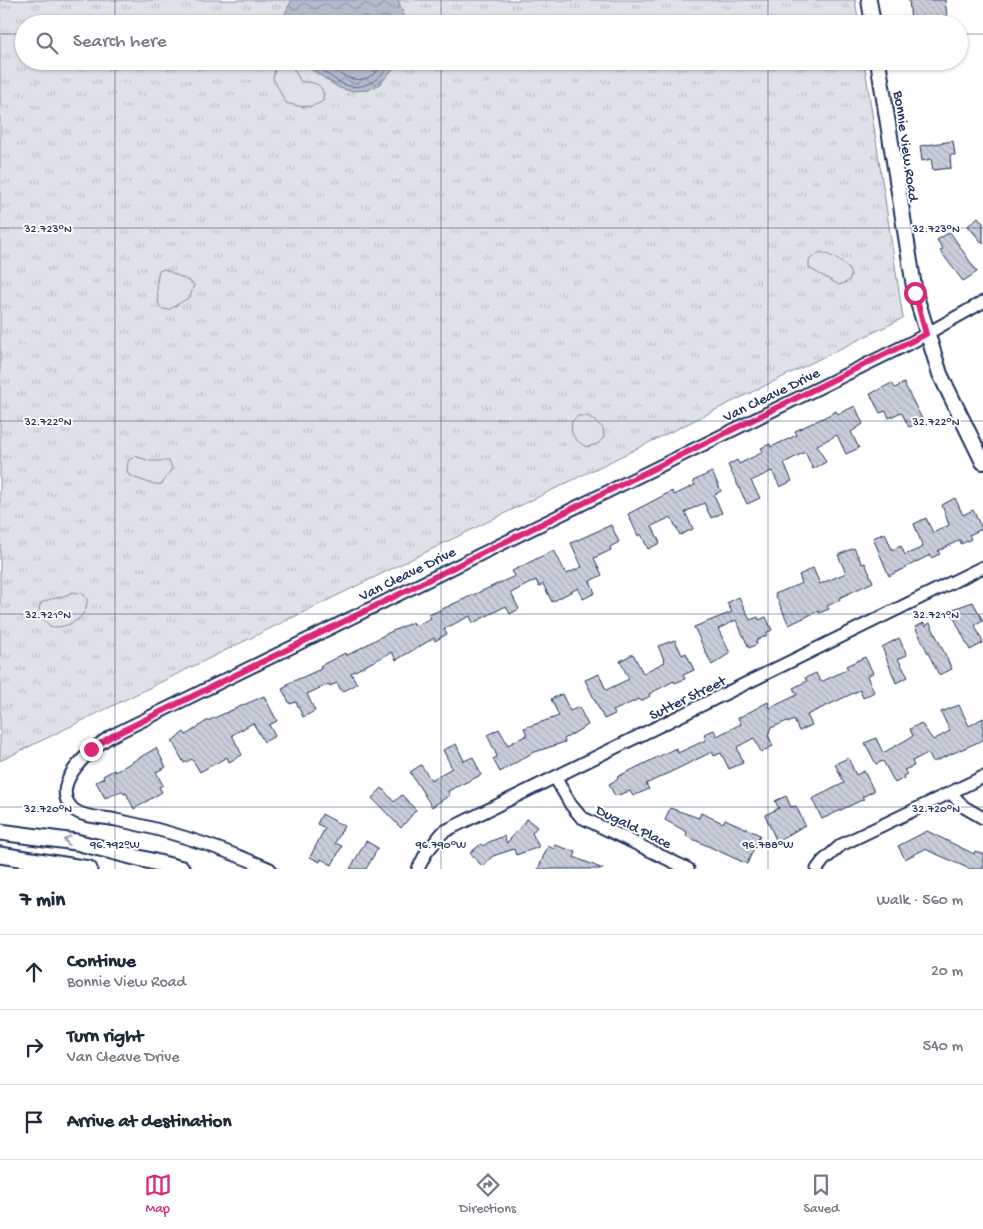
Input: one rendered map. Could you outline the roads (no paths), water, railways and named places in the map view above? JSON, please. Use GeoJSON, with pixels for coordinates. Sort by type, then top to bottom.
{"type":"FeatureCollection","features":[{"type":"Feature","properties":{"kind":"main road"},"geometry":{"type":"LineString","coordinates":[[0,832],[76,842],[182,869]]}},
{"type":"Feature","properties":{"kind":"main road"},"geometry":{"type":"LineString","coordinates":[[0,855],[89,869]]}},
{"type":"Feature","properties":{"kind":"street"},"geometry":{"type":"LineString","coordinates":[[869,0],[872,15]]}},
{"type":"Feature","properties":{"kind":"street","name":"Bonnie View Road"},"geometry":{"type":"LineString","coordinates":[[879,70],[905,241],[915,293],[926,334],[940,374],[983,462]]}},
{"type":"Feature","properties":{"kind":"street","name":"Van Cleave Drive"},"geometry":{"type":"LineString","coordinates":[[270,869],[224,851],[149,828],[81,813],[72,807],[66,798],[67,787],[74,769],[91,749],[112,736],[926,334],[983,302]]}},
{"type":"Feature","properties":{"kind":"street","name":"Sutter Street"},"geometry":{"type":"LineString","coordinates":[[418,869],[426,853],[443,832],[556,779],[983,568]]}},
{"type":"Feature","properties":{"kind":"street"},"geometry":{"type":"LineString","coordinates":[[817,869],[822,860],[841,845],[983,777]]}},
{"type":"Feature","properties":{"kind":"street","name":"Dugald Place"},"geometry":{"type":"LineString","coordinates":[[556,779],[570,805],[581,817],[688,869]]}},
{"type":"Feature","properties":{"kind":"street"},"geometry":{"type":"LineString","coordinates":[[951,793],[964,807],[983,818]]}},
{"type":"Feature","properties":{"kind":"water"},"geometry":{"type":"Polygon","coordinates":[[[292,0],[398,0],[404,15],[285,15],[292,0]]]}},
{"type":"Feature","properties":{"kind":"water"},"geometry":{"type":"Polygon","coordinates":[[[312,70],[392,70],[380,84],[368,90],[350,91],[339,88],[312,70]]]}}]}
